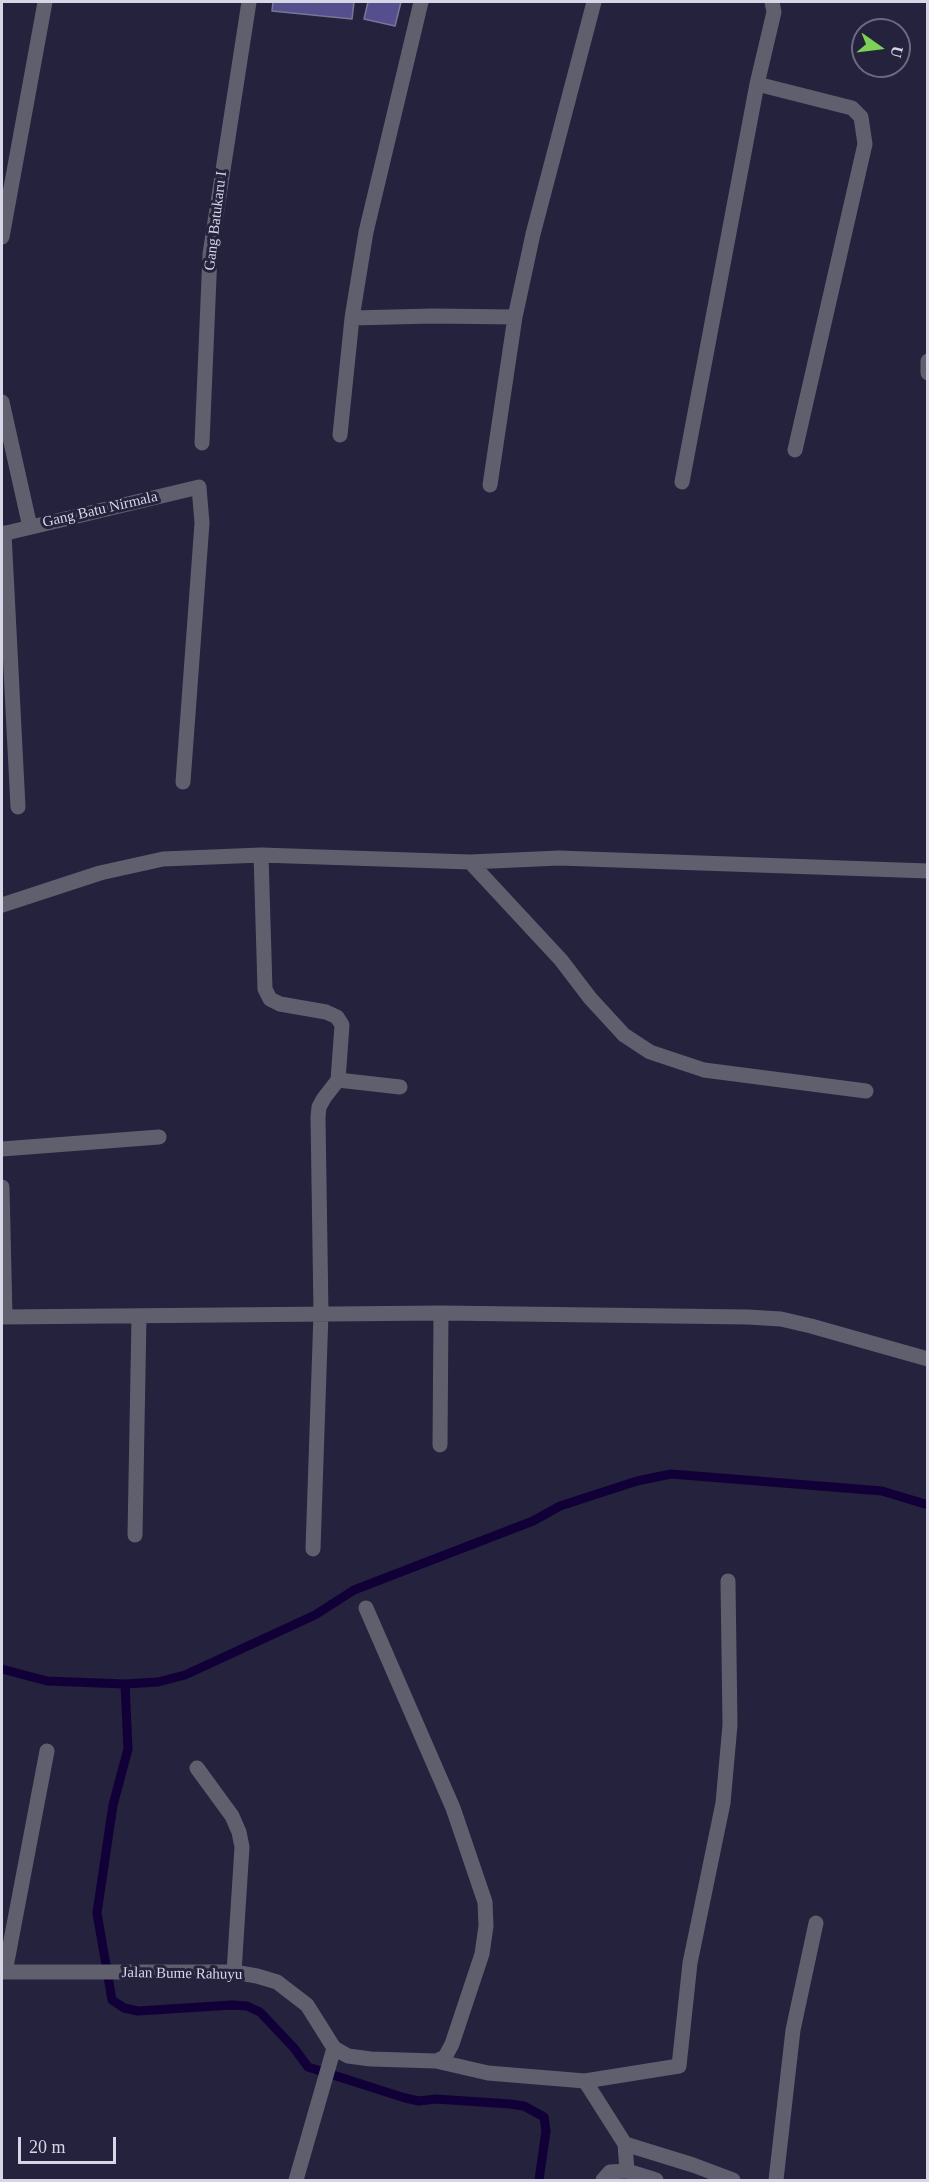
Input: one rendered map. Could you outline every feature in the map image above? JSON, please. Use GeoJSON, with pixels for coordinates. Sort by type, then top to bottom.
{"type":"FeatureCollection","features":[{"type":"Feature","properties":{"kind":"street"},"geometry":{"type":"LineString","coordinates":[[2,237],[45,2]]}},
{"type":"Feature","properties":{"kind":"street","name":"Gang Batukaru I"},"geometry":{"type":"LineString","coordinates":[[202,443],[210,254],[249,2]]}},
{"type":"Feature","properties":{"kind":"street"},"geometry":{"type":"LineString","coordinates":[[340,435],[352,318],[366,232],[421,2]]}},
{"type":"Feature","properties":{"kind":"street"},"geometry":{"type":"LineString","coordinates":[[490,485],[515,317],[533,234],[594,2]]}},
{"type":"Feature","properties":{"kind":"street"},"geometry":{"type":"LineString","coordinates":[[682,483],[758,84],[774,12],[772,2]]}},
{"type":"Feature","properties":{"kind":"street"},"geometry":{"type":"LineString","coordinates":[[758,84],[852,108],[861,117],[865,144],[795,450]]}},
{"type":"Feature","properties":{"kind":"street"},"geometry":{"type":"LineString","coordinates":[[352,318],[433,315],[515,317]]}},
{"type":"Feature","properties":{"kind":"street"},"geometry":{"type":"LineString","coordinates":[[927,361],[927,373]]}},
{"type":"Feature","properties":{"kind":"street"},"geometry":{"type":"LineString","coordinates":[[2,402],[30,527]]}},
{"type":"Feature","properties":{"kind":"street","name":"Gang Batu Nirmala"},"geometry":{"type":"LineString","coordinates":[[3,533],[199,486],[202,523],[183,782]]}},
{"type":"Feature","properties":{"kind":"street"},"geometry":{"type":"LineString","coordinates":[[3,533],[18,807]]}},
{"type":"Feature","properties":{"kind":"street"},"geometry":{"type":"LineString","coordinates":[[261,855],[265,989],[270,999],[280,1004],[326,1012],[337,1017],[342,1025],[338,1080],[319,1107],[318,1117],[321,1313],[313,1550]]}},
{"type":"Feature","properties":{"kind":"street"},"geometry":{"type":"LineString","coordinates":[[2,905],[100,873],[163,859],[261,855],[470,862],[560,858],[927,871]]}},
{"type":"Feature","properties":{"kind":"street"},"geometry":{"type":"LineString","coordinates":[[470,862],[561,960],[590,998],[624,1035],[650,1052],[704,1070],[866,1090]]}},
{"type":"Feature","properties":{"kind":"street"},"geometry":{"type":"LineString","coordinates":[[338,1080],[400,1087]]}},
{"type":"Feature","properties":{"kind":"street"},"geometry":{"type":"LineString","coordinates":[[2,1149],[159,1137]]}},
{"type":"Feature","properties":{"kind":"street"},"geometry":{"type":"LineString","coordinates":[[2,1187],[3,1317],[321,1313],[748,1317],[781,1319],[812,1326],[927,1359]]}},
{"type":"Feature","properties":{"kind":"street"},"geometry":{"type":"LineString","coordinates":[[440,1445],[441,1313]]}},
{"type":"Feature","properties":{"kind":"street"},"geometry":{"type":"LineString","coordinates":[[135,1535],[139,1317]]}},
{"type":"Feature","properties":{"kind":"street"},"geometry":{"type":"LineString","coordinates":[[296,2181],[334,2048],[348,2056],[371,2059],[436,2061],[488,2073],[585,2080],[679,2066],[690,1963],[723,1803],[730,1725],[728,1581]]}},
{"type":"Feature","properties":{"kind":"street"},"geometry":{"type":"LineString","coordinates":[[366,1608],[453,1808],[485,1902],[486,1926],[482,1954],[452,2044],[445,2057],[436,2061]]}},
{"type":"Feature","properties":{"kind":"street"},"geometry":{"type":"LineString","coordinates":[[3,1972],[47,1750]]}},
{"type":"Feature","properties":{"kind":"street"},"geometry":{"type":"LineString","coordinates":[[197,1768],[232,1816],[242,1847],[234,1972]]}},
{"type":"Feature","properties":{"kind":"street"},"geometry":{"type":"LineString","coordinates":[[776,2181],[794,2030],[816,1923]]}},
{"type":"Feature","properties":{"kind":"street","name":"Jalan Bume Rahuyu"},"geometry":{"type":"LineString","coordinates":[[3,1972],[234,1972],[277,1982],[291,1992],[307,2005],[334,2048]]}},
{"type":"Feature","properties":{"kind":"street"},"geometry":{"type":"LineString","coordinates":[[585,2080],[625,2144],[627,2171]]}},
{"type":"Feature","properties":{"kind":"street"},"geometry":{"type":"LineString","coordinates":[[625,2144],[693,2165],[733,2181]]}},
{"type":"Feature","properties":{"kind":"street"},"geometry":{"type":"LineString","coordinates":[[603,2181],[610,2172],[627,2171],[656,2181]]}},
{"type":"Feature","properties":{"kind":"building"},"geometry":{"type":"Polygon","coordinates":[[[273,2],[354,2],[352,19],[272,11],[273,2]]]}},
{"type":"Feature","properties":{"kind":"building"},"geometry":{"type":"Polygon","coordinates":[[[368,2],[401,2],[395,26],[364,19],[368,2]]]}},
{"type":"Feature","properties":{"kind":"waterway"},"geometry":{"type":"LineString","coordinates":[[2,1669],[47,1681],[125,1684],[158,1682],[185,1675],[315,1615],[354,1590],[533,1521],[560,1506],[637,1481],[671,1474],[882,1491],[928,1505]]}},
{"type":"Feature","properties":{"kind":"waterway"},"geometry":{"type":"LineString","coordinates":[[125,1684],[128,1749],[113,1805],[97,1913],[112,2000],[124,2008],[138,2011],[247,2006],[260,2012],[294,2048],[308,2067],[419,2101],[436,2099],[524,2106],[544,2117],[546,2131],[539,2180]]}}]}
